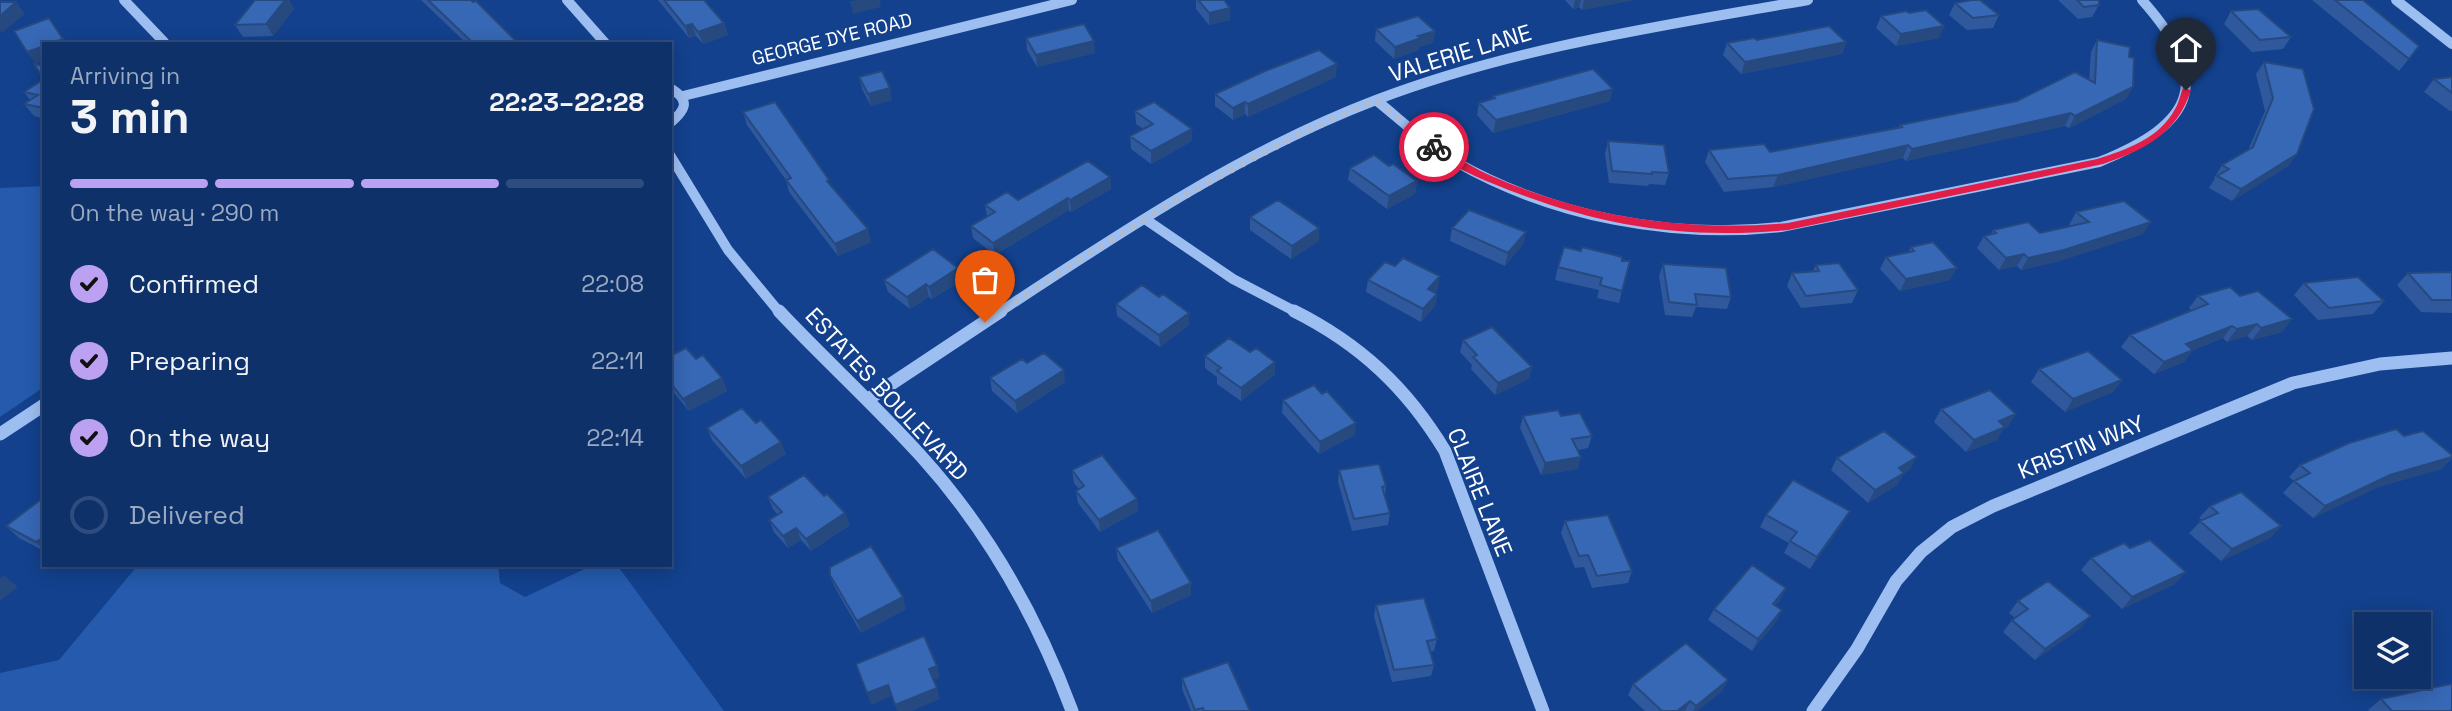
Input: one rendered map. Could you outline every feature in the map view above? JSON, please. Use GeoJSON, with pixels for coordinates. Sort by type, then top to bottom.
{"type":"FeatureCollection","features":[{"type":"Feature","properties":{"kind":"street"},"geometry":{"type":"LineString","coordinates":[[124,0],[164,42]]}},
{"type":"Feature","properties":{"kind":"street"},"geometry":{"type":"LineString","coordinates":[[567,0],[604,42]]}},
{"type":"Feature","properties":{"kind":"street","name":"GEORGE DYE ROAD"},"geometry":{"type":"LineString","coordinates":[[683,96],[1072,0]]}},
{"type":"Feature","properties":{"kind":"street","name":"VALERIE LANE"},"geometry":{"type":"LineString","coordinates":[[867,400],[1086,254],[1145,219],[1283,140],[1376,100],[1480,66],[1559,45],[1808,0]]}},
{"type":"Feature","properties":{"kind":"street"},"geometry":{"type":"LineString","coordinates":[[1376,100],[1454,161],[1524,194],[1570,209],[1649,226],[1699,230],[1788,226],[2099,162],[2127,153],[2150,141],[2169,124],[2181,108],[2187,72],[2182,52],[2172,33],[2142,0]]}},
{"type":"Feature","properties":{"kind":"street"},"geometry":{"type":"LineString","coordinates":[[2396,0],[2452,44]]}},
{"type":"Feature","properties":{"kind":"street"},"geometry":{"type":"LineString","coordinates":[[672,89],[683,96],[685,108],[672,121]]}},
{"type":"Feature","properties":{"kind":"street","name":"ESTATES BOULEVARD"},"geometry":{"type":"LineString","coordinates":[[672,158],[729,251],[765,295],[921,456],[960,503],[996,556],[1038,631],[1072,711]]}},
{"type":"Feature","properties":{"kind":"street","name":"CLAIRE LANE"},"geometry":{"type":"LineString","coordinates":[[1145,219],[1234,280],[1346,340],[1377,363],[1404,389],[1424,415],[1445,451],[1543,711]]}},
{"type":"Feature","properties":{"kind":"street","name":"KRISTIN WAY"},"geometry":{"type":"LineString","coordinates":[[1813,711],[1857,649],[1896,581],[1922,552],[1952,527],[1993,506],[2293,383],[2380,364],[2452,358]]}},
{"type":"Feature","properties":{"kind":"street"},"geometry":{"type":"LineString","coordinates":[[0,434],[42,406]]}},
{"type":"Feature","properties":{"kind":"shaded area"},"geometry":{"type":"Polygon","coordinates":[[[42,186],[42,388],[0,417],[0,188],[42,186]]]}},
{"type":"Feature","properties":{"kind":"shaded area"},"geometry":{"type":"Polygon","coordinates":[[[136,567],[498,567],[500,583],[525,597],[589,567],[618,567],[724,711],[0,711],[0,673],[59,660],[136,567]]]}},
{"type":"Feature","properties":{"kind":"building"},"geometry":{"type":"Polygon","coordinates":[[[255,0],[285,0],[266,24],[235,25],[255,0]]]}},
{"type":"Feature","properties":{"kind":"building"},"geometry":{"type":"Polygon","coordinates":[[[428,0],[476,1],[517,42],[472,42],[428,0]]]}},
{"type":"Feature","properties":{"kind":"building"},"geometry":{"type":"Polygon","coordinates":[[[664,0],[704,0],[724,23],[698,32],[692,24],[685,26],[664,0]]]}},
{"type":"Feature","properties":{"kind":"building"},"geometry":{"type":"Polygon","coordinates":[[[1198,0],[1224,0],[1230,8],[1209,13],[1198,0]]]}},
{"type":"Feature","properties":{"kind":"building"},"geometry":{"type":"Polygon","coordinates":[[[1980,0],[1999,15],[1973,18],[1955,3],[1980,0]]]}},
{"type":"Feature","properties":{"kind":"building"},"geometry":{"type":"Polygon","coordinates":[[[2077,0],[2099,0],[2099,5],[2084,7],[2077,0]]]}},
{"type":"Feature","properties":{"kind":"building"},"geometry":{"type":"Polygon","coordinates":[[[2335,0],[2363,0],[2419,46],[2409,59],[2335,0]]]}},
{"type":"Feature","properties":{"kind":"building"},"geometry":{"type":"Polygon","coordinates":[[[0,2],[16,2],[0,16],[0,2]]]}},
{"type":"Feature","properties":{"kind":"building"},"geometry":{"type":"Polygon","coordinates":[[[2258,9],[2291,37],[2260,40],[2231,11],[2258,9]]]}},
{"type":"Feature","properties":{"kind":"building"},"geometry":{"type":"Polygon","coordinates":[[[1926,10],[1944,26],[1901,34],[1881,16],[1906,11],[1909,13],[1926,10]]]}},
{"type":"Feature","properties":{"kind":"building"},"geometry":{"type":"Polygon","coordinates":[[[1418,16],[1435,31],[1395,47],[1376,29],[1418,16]]]}},
{"type":"Feature","properties":{"kind":"building"},"geometry":{"type":"Polygon","coordinates":[[[49,18],[63,39],[42,42],[42,47],[27,52],[14,31],[49,18]]]}},
{"type":"Feature","properties":{"kind":"building"},"geometry":{"type":"Polygon","coordinates":[[[1084,24],[1094,41],[1036,55],[1026,38],[1084,24]]]}},
{"type":"Feature","properties":{"kind":"building"},"geometry":{"type":"Polygon","coordinates":[[[1829,26],[1846,42],[1745,62],[1727,43],[1754,38],[1757,40],[1829,26]]]}},
{"type":"Feature","properties":{"kind":"building"},"geometry":{"type":"Polygon","coordinates":[[[2097,40],[2130,47],[2129,57],[2134,58],[2133,87],[2075,116],[2071,113],[1912,149],[1908,145],[1778,175],[1728,179],[1709,150],[1764,144],[1770,152],[1902,127],[1900,125],[2017,101],[2075,72],[2095,83],[2097,40]]]}},
{"type":"Feature","properties":{"kind":"building"},"geometry":{"type":"Polygon","coordinates":[[[1319,50],[1337,64],[1248,104],[1245,102],[1233,108],[1215,94],[1265,71],[1319,50]]]}},
{"type":"Feature","properties":{"kind":"building"},"geometry":{"type":"Polygon","coordinates":[[[2264,62],[2303,69],[2314,109],[2297,154],[2241,189],[2217,176],[2229,169],[2222,165],[2253,147],[2273,98],[2264,62]]]}},
{"type":"Feature","properties":{"kind":"building"},"geometry":{"type":"Polygon","coordinates":[[[34,64],[42,66],[42,76],[34,64]]]}},
{"type":"Feature","properties":{"kind":"building"},"geometry":{"type":"Polygon","coordinates":[[[1593,69],[1613,89],[1496,120],[1479,103],[1495,98],[1493,96],[1593,69]]]}},
{"type":"Feature","properties":{"kind":"building"},"geometry":{"type":"Polygon","coordinates":[[[882,71],[890,88],[868,94],[859,77],[882,71]]]}},
{"type":"Feature","properties":{"kind":"building"},"geometry":{"type":"Polygon","coordinates":[[[2452,77],[2452,93],[2434,79],[2452,77]]]}},
{"type":"Feature","properties":{"kind":"building"},"geometry":{"type":"Polygon","coordinates":[[[42,80],[42,108],[24,104],[38,95],[24,92],[42,80]]]}},
{"type":"Feature","properties":{"kind":"building"},"geometry":{"type":"Polygon","coordinates":[[[775,102],[829,180],[827,181],[868,229],[835,244],[786,180],[791,178],[743,112],[775,102]]]}},
{"type":"Feature","properties":{"kind":"building"},"geometry":{"type":"Polygon","coordinates":[[[1154,102],[1192,129],[1151,151],[1130,136],[1153,124],[1135,111],[1154,102]]]}},
{"type":"Feature","properties":{"kind":"building"},"geometry":{"type":"Polygon","coordinates":[[[1608,141],[1664,145],[1669,173],[1612,171],[1608,141]]]}},
{"type":"Feature","properties":{"kind":"building"},"geometry":{"type":"Polygon","coordinates":[[[1374,155],[1389,166],[1393,164],[1417,181],[1389,196],[1350,168],[1374,155]]]}},
{"type":"Feature","properties":{"kind":"building"},"geometry":{"type":"Polygon","coordinates":[[[1088,161],[1110,177],[1070,200],[1068,198],[993,243],[971,226],[995,212],[985,205],[1007,192],[1018,200],[1088,161]]]}},
{"type":"Feature","properties":{"kind":"building"},"geometry":{"type":"Polygon","coordinates":[[[1278,200],[1319,228],[1292,246],[1250,217],[1278,200]]]}},
{"type":"Feature","properties":{"kind":"building"},"geometry":{"type":"Polygon","coordinates":[[[2124,201],[2151,222],[2064,250],[2028,258],[2024,254],[2006,258],[1984,236],[1996,233],[1993,230],[2028,222],[2040,233],[2089,222],[2076,212],[2124,201]]]}},
{"type":"Feature","properties":{"kind":"building"},"geometry":{"type":"Polygon","coordinates":[[[1469,210],[1526,232],[1508,253],[1452,228],[1469,210]]]}},
{"type":"Feature","properties":{"kind":"building"},"geometry":{"type":"Polygon","coordinates":[[[1933,242],[1957,268],[1906,279],[1886,257],[1914,251],[1911,247],[1933,242]]]}},
{"type":"Feature","properties":{"kind":"building"},"geometry":{"type":"Polygon","coordinates":[[[1564,247],[1581,251],[1582,247],[1622,257],[1622,261],[1630,261],[1622,291],[1600,285],[1602,278],[1558,267],[1564,247]]]}},
{"type":"Feature","properties":{"kind":"building"},"geometry":{"type":"Polygon","coordinates":[[[933,249],[958,268],[929,287],[926,284],[907,297],[884,280],[933,249]]]}},
{"type":"Feature","properties":{"kind":"building"},"geometry":{"type":"Polygon","coordinates":[[[1403,258],[1440,276],[1428,289],[1437,294],[1423,309],[1368,280],[1385,262],[1395,266],[1403,258]]]}},
{"type":"Feature","properties":{"kind":"building"},"geometry":{"type":"Polygon","coordinates":[[[1839,263],[1858,290],[1806,296],[1792,273],[1819,271],[1816,265],[1839,263]]]}},
{"type":"Feature","properties":{"kind":"building"},"geometry":{"type":"Polygon","coordinates":[[[1663,264],[1726,268],[1731,297],[1695,294],[1697,305],[1669,302],[1663,264]]]}},
{"type":"Feature","properties":{"kind":"building"},"geometry":{"type":"Polygon","coordinates":[[[2452,272],[2452,300],[2432,300],[2408,273],[2452,272]]]}},
{"type":"Feature","properties":{"kind":"building"},"geometry":{"type":"Polygon","coordinates":[[[2358,277],[2384,301],[2329,308],[2304,283],[2358,277]]]}},
{"type":"Feature","properties":{"kind":"building"},"geometry":{"type":"Polygon","coordinates":[[[1142,285],[1159,297],[1163,294],[1189,313],[1159,335],[1116,304],[1142,285]]]}},
{"type":"Feature","properties":{"kind":"building"},"geometry":{"type":"Polygon","coordinates":[[[2230,287],[2240,296],[2258,291],[2292,319],[2261,328],[2257,324],[2237,329],[2232,326],[2186,344],[2193,350],[2164,362],[2130,335],[2208,304],[2198,296],[2230,287]]]}},
{"type":"Feature","properties":{"kind":"building"},"geometry":{"type":"Polygon","coordinates":[[[1492,327],[1532,367],[1498,383],[1473,357],[1477,355],[1463,340],[1492,327]]]}},
{"type":"Feature","properties":{"kind":"building"},"geometry":{"type":"Polygon","coordinates":[[[1229,338],[1250,352],[1256,348],[1275,362],[1241,388],[1217,371],[1221,368],[1205,356],[1229,338]]]}},
{"type":"Feature","properties":{"kind":"building"},"geometry":{"type":"Polygon","coordinates":[[[686,348],[696,359],[703,355],[722,378],[683,399],[672,385],[672,355],[686,348]]]}},
{"type":"Feature","properties":{"kind":"building"},"geometry":{"type":"Polygon","coordinates":[[[2088,351],[2122,380],[2073,399],[2039,369],[2088,351]]]}},
{"type":"Feature","properties":{"kind":"building"},"geometry":{"type":"Polygon","coordinates":[[[1044,353],[1064,370],[1015,401],[990,378],[1022,359],[1027,363],[1044,353]]]}},
{"type":"Feature","properties":{"kind":"building"},"geometry":{"type":"Polygon","coordinates":[[[1314,385],[1322,394],[1327,391],[1356,423],[1320,442],[1283,400],[1314,385]]]}},
{"type":"Feature","properties":{"kind":"building"},"geometry":{"type":"Polygon","coordinates":[[[1990,390],[2016,414],[1999,421],[2005,427],[1974,440],[1941,409],[1990,390]]]}},
{"type":"Feature","properties":{"kind":"building"},"geometry":{"type":"Polygon","coordinates":[[[742,408],[756,423],[761,420],[781,442],[741,466],[707,428],[742,408]]]}},
{"type":"Feature","properties":{"kind":"building"},"geometry":{"type":"Polygon","coordinates":[[[1558,410],[1561,416],[1580,413],[1592,436],[1572,439],[1581,457],[1545,463],[1523,416],[1558,410]]]}},
{"type":"Feature","properties":{"kind":"building"},"geometry":{"type":"Polygon","coordinates":[[[2396,429],[2404,436],[2423,431],[2452,457],[2390,475],[2325,506],[2294,481],[2310,473],[2300,465],[2349,443],[2396,429]]]}},
{"type":"Feature","properties":{"kind":"building"},"geometry":{"type":"Polygon","coordinates":[[[1884,431],[1917,457],[1899,468],[1904,473],[1875,490],[1837,458],[1884,431]]]}},
{"type":"Feature","properties":{"kind":"building"},"geometry":{"type":"Polygon","coordinates":[[[1102,455],[1137,499],[1099,520],[1076,491],[1084,486],[1072,470],[1102,455]]]}},
{"type":"Feature","properties":{"kind":"building"},"geometry":{"type":"Polygon","coordinates":[[[1379,464],[1386,486],[1382,487],[1390,513],[1354,519],[1339,470],[1379,464]]]}},
{"type":"Feature","properties":{"kind":"building"},"geometry":{"type":"Polygon","coordinates":[[[804,475],[845,513],[806,539],[796,528],[783,536],[769,520],[782,512],[768,497],[804,475]]]}},
{"type":"Feature","properties":{"kind":"building"},"geometry":{"type":"Polygon","coordinates":[[[1793,480],[1850,511],[1817,557],[1790,541],[1797,532],[1766,515],[1793,480]]]}},
{"type":"Feature","properties":{"kind":"building"},"geometry":{"type":"Polygon","coordinates":[[[2241,492],[2281,526],[2232,549],[2200,521],[2218,513],[2210,506],[2241,492]]]}},
{"type":"Feature","properties":{"kind":"building"},"geometry":{"type":"Polygon","coordinates":[[[42,499],[42,538],[36,542],[6,526],[42,499]]]}},
{"type":"Feature","properties":{"kind":"building"},"geometry":{"type":"Polygon","coordinates":[[[1608,515],[1632,571],[1597,576],[1588,555],[1579,556],[1565,521],[1608,515]]]}},
{"type":"Feature","properties":{"kind":"building"},"geometry":{"type":"Polygon","coordinates":[[[1158,530],[1191,583],[1151,601],[1116,548],[1158,530]]]}},
{"type":"Feature","properties":{"kind":"building"},"geometry":{"type":"Polygon","coordinates":[[[2150,540],[2186,572],[2132,597],[2091,558],[2124,543],[2130,548],[2150,540]]]}},
{"type":"Feature","properties":{"kind":"building"},"geometry":{"type":"Polygon","coordinates":[[[871,546],[903,597],[857,621],[830,575],[830,567],[871,546]]]}},
{"type":"Feature","properties":{"kind":"building"},"geometry":{"type":"Polygon","coordinates":[[[1752,565],[1786,588],[1773,604],[1782,610],[1758,639],[1714,609],[1752,565]]]}},
{"type":"Feature","properties":{"kind":"building"},"geometry":{"type":"Polygon","coordinates":[[[2048,581],[2091,616],[2045,649],[2012,620],[2028,609],[2018,601],[2048,581]]]}},
{"type":"Feature","properties":{"kind":"building"},"geometry":{"type":"Polygon","coordinates":[[[1424,598],[1437,639],[1427,641],[1434,665],[1394,670],[1376,605],[1424,598]]]}},
{"type":"Feature","properties":{"kind":"building"},"geometry":{"type":"Polygon","coordinates":[[[924,636],[937,666],[929,669],[937,688],[895,705],[888,685],[867,693],[856,664],[924,636]]]}},
{"type":"Feature","properties":{"kind":"building"},"geometry":{"type":"Polygon","coordinates":[[[1686,643],[1728,680],[1696,706],[1690,701],[1677,711],[1662,711],[1633,684],[1686,643]]]}},
{"type":"Feature","properties":{"kind":"building"},"geometry":{"type":"Polygon","coordinates":[[[1228,662],[1250,711],[1204,711],[1203,708],[1195,710],[1182,678],[1228,662]]]}},
{"type":"Feature","properties":{"kind":"building"},"geometry":{"type":"Polygon","coordinates":[[[2452,685],[2452,711],[2392,711],[2381,699],[2431,689],[2452,685]]]}},
{"type":"Feature","properties":{"kind":"way so far"},"geometry":{"type":"LineString","coordinates":[[985,322],[1097,247],[1260,153],[1283,140],[1376,100],[1434,147]]}},
{"type":"Feature","properties":{"kind":"route"},"geometry":{"type":"LineString","coordinates":[[1434,147],[1454,161],[1488,178],[1524,194],[1570,209],[1649,226],[1748,230],[1788,226],[2099,162],[2127,153],[2150,141],[2169,124],[2181,108],[2186,90]]}}]}
